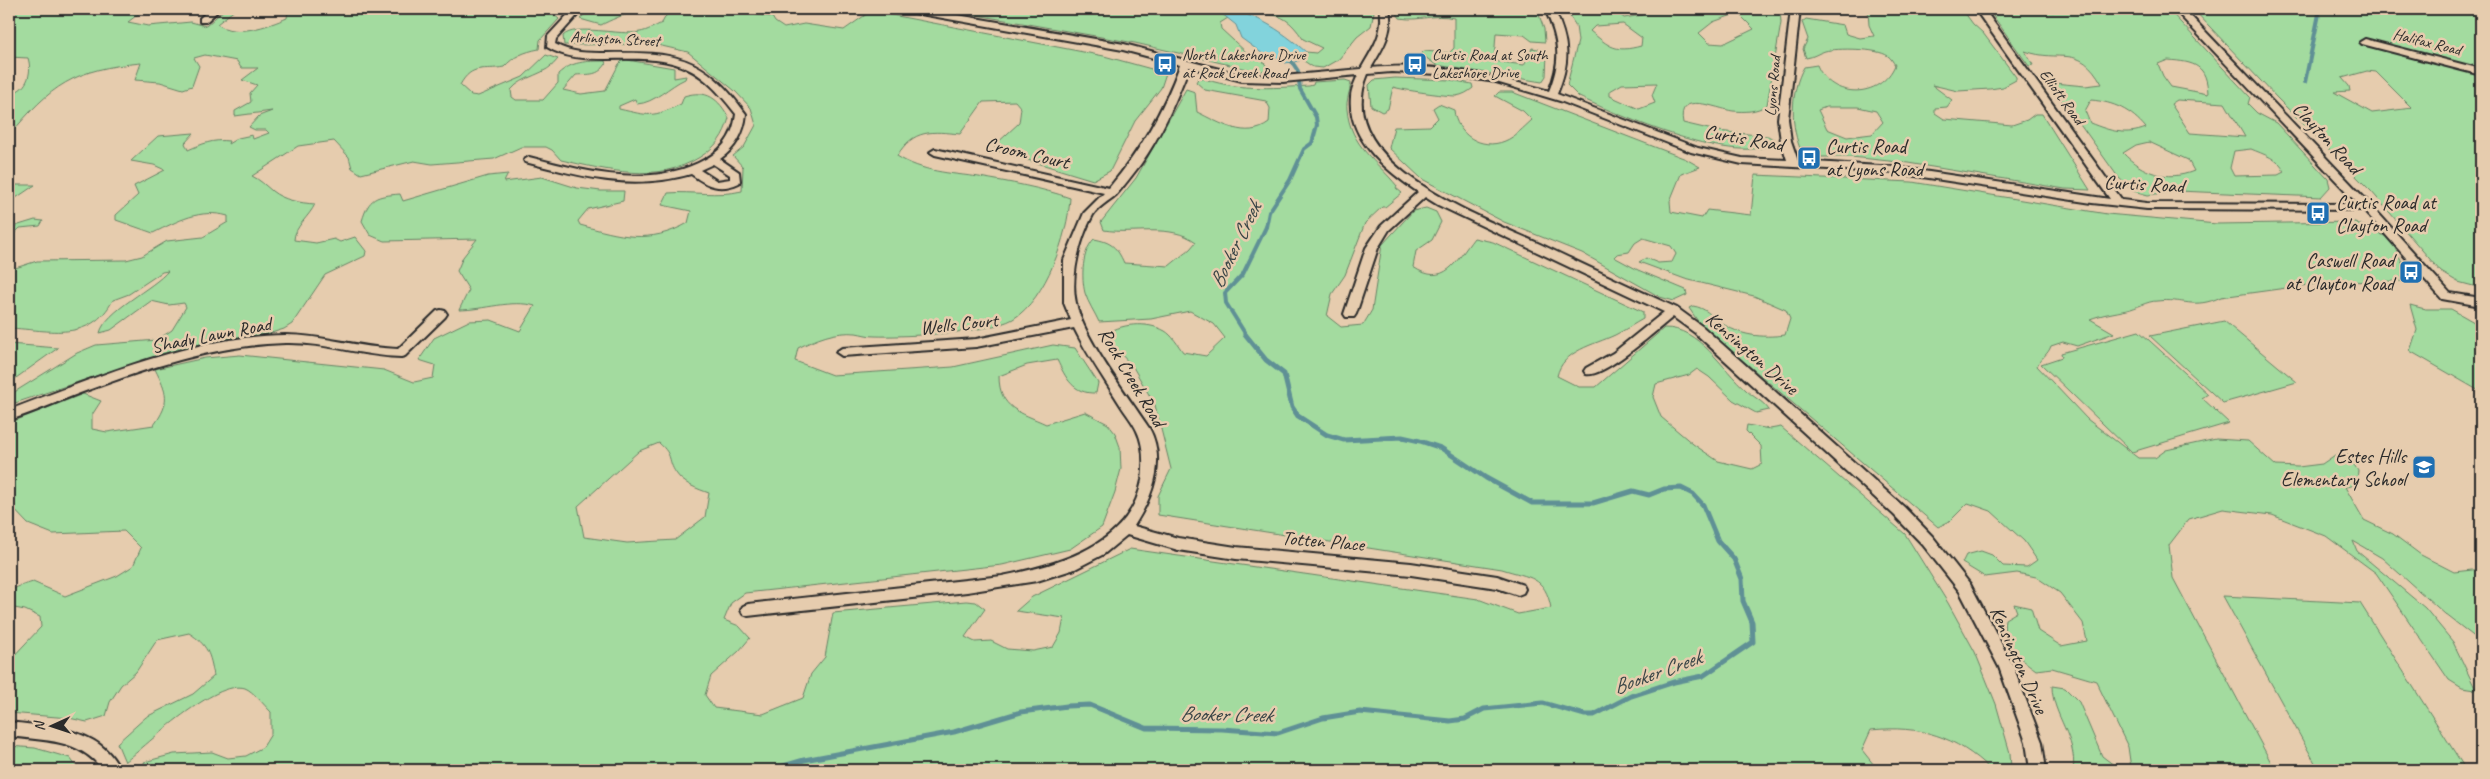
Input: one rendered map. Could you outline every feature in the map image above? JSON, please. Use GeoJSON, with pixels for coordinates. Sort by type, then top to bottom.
{"type":"FeatureCollection","features":[{"type":"Feature","properties":{"kind":"street"},"geometry":{"type":"LineString","coordinates":[[203,20],[215,9]]}},
{"type":"Feature","properties":{"kind":"street","name":"Arlington Street"},"geometry":{"type":"LineString","coordinates":[[529,160],[612,178],[642,181],[668,178],[694,171],[714,160],[732,144],[740,127],[741,114],[730,99],[687,64],[642,54],[573,55],[555,50],[550,45],[552,38],[578,9]]}},
{"type":"Feature","properties":{"kind":"street","name":"Curtis Road"},"geometry":{"type":"LineString","coordinates":[[909,9],[1124,47],[1242,78],[1283,79],[1365,70],[1417,70],[1470,74],[1497,79],[1552,95],[1719,157],[1794,165],[1916,172],[2147,206],[2367,207]]}},
{"type":"Feature","properties":{"kind":"street","name":"Kensington Drive"},"geometry":{"type":"LineString","coordinates":[[1385,9],[1386,27],[1379,48],[1361,77],[1356,94],[1355,110],[1360,128],[1379,155],[1410,184],[1442,203],[1673,312],[1699,330],[1794,414],[1928,541],[1965,588],[2006,666],[2034,742],[2038,770]]}},
{"type":"Feature","properties":{"kind":"street"},"geometry":{"type":"LineString","coordinates":[[1550,9],[1558,28],[1564,54],[1562,73],[1552,95]]}},
{"type":"Feature","properties":{"kind":"street","name":"Lyons Road"},"geometry":{"type":"LineString","coordinates":[[1794,165],[1786,141],[1783,119],[1796,9]]}},
{"type":"Feature","properties":{"kind":"street","name":"Elliott Road"},"geometry":{"type":"LineString","coordinates":[[1980,9],[2119,203]]}},
{"type":"Feature","properties":{"kind":"street","name":"Clayton Road"},"geometry":{"type":"LineString","coordinates":[[2179,9],[2367,207],[2446,296],[2481,302]]}},
{"type":"Feature","properties":{"kind":"street","name":"Halifax Road"},"geometry":{"type":"LineString","coordinates":[[2365,42],[2481,72]]}},
{"type":"Feature","properties":{"kind":"street","name":"Rock Creek Road"},"geometry":{"type":"LineString","coordinates":[[748,610],[1003,582],[1077,562],[1110,544],[1133,520],[1144,496],[1151,468],[1149,446],[1144,431],[1088,344],[1078,323],[1070,303],[1070,260],[1089,213],[1112,192],[1136,163],[1155,132],[1172,99],[1185,64]]}},
{"type":"Feature","properties":{"kind":"street","name":"Croom Court"},"geometry":{"type":"LineString","coordinates":[[934,152],[1112,192]]}},
{"type":"Feature","properties":{"kind":"street"},"geometry":{"type":"LineString","coordinates":[[694,171],[714,185],[725,186],[735,181],[735,174],[714,160]]}},
{"type":"Feature","properties":{"kind":"street"},"geometry":{"type":"LineString","coordinates":[[1350,314],[1372,248],[1385,228],[1424,192]]}},
{"type":"Feature","properties":{"kind":"street"},"geometry":{"type":"LineString","coordinates":[[1590,371],[1617,356],[1673,312]]}},
{"type":"Feature","properties":{"kind":"street","name":"Shady Lawn Road"},"geometry":{"type":"LineString","coordinates":[[9,415],[104,380],[179,356],[241,344],[284,339],[305,340],[401,353],[441,314]]}},
{"type":"Feature","properties":{"kind":"street","name":"Wells Court"},"geometry":{"type":"LineString","coordinates":[[842,352],[976,343],[1078,323]]}},
{"type":"Feature","properties":{"kind":"street","name":"Totten Place"},"geometry":{"type":"LineString","coordinates":[[1124,529],[1178,544],[1236,553],[1411,569],[1497,582],[1518,589]]}},
{"type":"Feature","properties":{"kind":"street"},"geometry":{"type":"LineString","coordinates":[[9,728],[68,736],[99,753],[112,770]]}},
{"type":"Feature","properties":{"kind":"green space"},"geometry":{"type":"Polygon","coordinates":[[[9,9],[145,9],[128,22],[148,26],[191,22],[206,26],[225,9],[236,9],[217,24],[233,30],[242,30],[262,27],[287,18],[288,11],[271,9],[555,9],[551,12],[559,19],[540,40],[539,49],[520,55],[504,67],[479,69],[469,73],[460,85],[471,95],[478,96],[523,77],[546,55],[558,59],[547,69],[516,85],[511,90],[512,97],[516,100],[543,100],[558,83],[558,74],[569,66],[585,62],[605,61],[606,64],[600,71],[576,75],[563,90],[581,94],[605,91],[619,64],[627,60],[674,68],[674,78],[686,76],[685,79],[650,101],[637,104],[635,99],[619,106],[619,109],[645,114],[657,114],[681,104],[684,96],[699,94],[711,97],[716,101],[729,118],[719,140],[706,153],[684,165],[667,170],[649,172],[614,171],[596,168],[561,160],[552,150],[546,147],[521,147],[494,159],[432,164],[414,161],[361,174],[352,168],[349,157],[334,141],[298,146],[252,176],[281,197],[315,204],[299,226],[294,240],[316,243],[334,239],[340,242],[355,237],[366,251],[365,256],[325,275],[292,324],[284,329],[268,334],[200,345],[129,365],[9,405],[9,398],[16,391],[77,353],[96,345],[157,340],[172,330],[186,307],[184,303],[169,305],[151,301],[111,330],[100,333],[111,316],[168,271],[162,272],[129,294],[113,300],[104,314],[93,323],[81,328],[68,331],[54,331],[9,328],[9,270],[37,261],[126,260],[142,256],[167,241],[203,237],[228,222],[228,216],[218,214],[199,215],[180,220],[153,233],[116,220],[116,215],[138,195],[134,186],[165,170],[154,165],[131,161],[158,136],[194,133],[185,143],[188,150],[213,141],[229,141],[228,144],[238,138],[252,135],[253,139],[269,133],[266,130],[255,130],[249,127],[259,116],[272,111],[235,116],[235,111],[251,102],[250,93],[257,85],[242,80],[258,68],[241,68],[237,61],[205,55],[194,58],[199,66],[192,86],[183,89],[160,82],[135,80],[141,63],[98,70],[81,75],[52,92],[24,118],[9,136],[9,93],[15,92],[24,86],[30,70],[28,58],[9,57],[9,9]]]}},
{"type":"Feature","properties":{"kind":"green space"},"geometry":{"type":"Polygon","coordinates":[[[590,9],[731,9],[731,11],[772,17],[775,22],[784,28],[804,24],[844,30],[871,11],[1104,56],[1166,73],[1161,88],[1135,121],[1110,171],[1093,180],[995,150],[995,145],[1019,123],[1021,108],[1015,101],[983,102],[960,134],[941,132],[924,134],[910,141],[897,156],[926,169],[1025,186],[1070,198],[1060,247],[1045,282],[1025,310],[1013,319],[1001,324],[966,331],[925,335],[874,336],[856,333],[833,334],[798,348],[795,361],[832,375],[953,367],[1053,345],[1075,348],[1098,383],[1096,393],[1081,391],[1071,384],[1057,360],[1027,365],[999,376],[1000,387],[1007,403],[1013,408],[1046,424],[1085,412],[1108,424],[1115,433],[1120,447],[1121,469],[1102,527],[1070,549],[1002,565],[745,593],[731,603],[724,620],[739,626],[750,638],[739,651],[711,676],[705,695],[714,708],[763,714],[803,698],[811,674],[825,657],[833,613],[966,601],[976,602],[985,609],[965,637],[975,642],[991,641],[1007,649],[1033,651],[1053,647],[1061,633],[1064,618],[1016,611],[1032,597],[1130,549],[1478,599],[1518,614],[1551,608],[1545,590],[1535,580],[1502,569],[1158,515],[1158,496],[1171,469],[1155,405],[1133,367],[1104,336],[1117,328],[1125,326],[1150,326],[1168,333],[1183,352],[1206,356],[1225,338],[1214,324],[1190,311],[1151,319],[1099,322],[1084,287],[1083,272],[1087,250],[1094,239],[1113,246],[1124,263],[1169,266],[1196,242],[1186,236],[1163,231],[1104,230],[1101,222],[1136,178],[1186,89],[1195,92],[1197,112],[1224,125],[1242,130],[1251,130],[1269,123],[1270,108],[1266,101],[1205,90],[1196,82],[1199,77],[1226,85],[1253,88],[1309,86],[1313,85],[1314,82],[1345,80],[1351,82],[1347,106],[1349,122],[1353,133],[1366,152],[1402,193],[1385,207],[1382,207],[1365,223],[1345,275],[1332,294],[1327,316],[1341,327],[1363,325],[1372,310],[1382,245],[1413,211],[1426,208],[1436,212],[1441,222],[1432,240],[1416,251],[1413,267],[1424,273],[1434,275],[1449,269],[1474,238],[1493,242],[1643,312],[1643,319],[1615,335],[1572,354],[1560,367],[1557,376],[1579,387],[1596,387],[1664,328],[1688,334],[1709,351],[1737,381],[1769,410],[1756,413],[1733,400],[1709,377],[1697,369],[1689,375],[1656,384],[1653,397],[1661,417],[1693,444],[1718,461],[1752,469],[1762,464],[1761,446],[1746,431],[1747,425],[1770,429],[1781,427],[1905,534],[1948,603],[1975,652],[1996,704],[2010,753],[2011,770],[1991,770],[1964,749],[1936,735],[1906,729],[1889,729],[1871,730],[1862,750],[1878,770],[145,770],[144,762],[174,754],[212,752],[228,758],[246,756],[263,747],[271,734],[271,712],[255,695],[245,688],[232,688],[217,693],[200,703],[165,728],[125,762],[117,743],[146,717],[193,694],[214,676],[207,651],[189,633],[157,640],[136,672],[121,685],[110,702],[106,716],[87,722],[69,718],[9,713],[9,661],[41,627],[40,617],[25,610],[9,607],[12,591],[17,587],[33,582],[65,596],[117,576],[133,566],[141,548],[124,531],[53,534],[28,524],[9,504],[9,423],[83,394],[101,401],[92,415],[92,429],[107,432],[154,425],[165,404],[164,391],[155,369],[205,358],[240,355],[384,370],[414,382],[433,378],[435,365],[419,360],[434,338],[469,321],[491,320],[520,331],[535,306],[507,304],[459,310],[469,290],[457,271],[463,257],[477,239],[384,241],[370,235],[362,221],[371,202],[379,197],[400,194],[403,201],[488,176],[508,174],[504,182],[542,177],[577,188],[624,191],[623,201],[588,209],[578,221],[580,225],[621,235],[647,236],[674,230],[688,223],[691,211],[662,205],[668,193],[723,194],[742,191],[743,167],[733,156],[744,147],[756,125],[751,108],[735,91],[688,52],[653,44],[564,45],[563,36],[577,30],[631,33],[645,31],[662,23],[668,12],[642,10],[601,25],[580,19],[590,9]],[[659,443],[639,451],[578,506],[584,537],[627,543],[675,540],[705,517],[709,493],[691,486],[679,477],[673,469],[669,455],[659,443]]]}},
{"type":"Feature","properties":{"kind":"green space"},"geometry":{"type":"Polygon","coordinates":[[[943,9],[1216,9],[1228,18],[1220,23],[1221,29],[1247,53],[1262,60],[1268,68],[1266,71],[1256,71],[1135,43],[943,9]]]}},
{"type":"Feature","properties":{"kind":"green space"},"geometry":{"type":"Polygon","coordinates":[[[1232,9],[1372,9],[1374,12],[1371,26],[1357,37],[1339,59],[1323,68],[1313,67],[1298,57],[1306,52],[1316,53],[1322,48],[1303,39],[1286,20],[1278,16],[1243,13],[1232,9]]]}},
{"type":"Feature","properties":{"kind":"green space"},"geometry":{"type":"Polygon","coordinates":[[[1394,9],[1537,9],[1544,29],[1545,42],[1532,41],[1524,35],[1496,33],[1494,61],[1524,65],[1532,48],[1543,50],[1547,54],[1546,76],[1542,82],[1436,65],[1421,54],[1424,51],[1449,53],[1454,48],[1454,18],[1440,16],[1414,19],[1400,18],[1394,9]]]}},
{"type":"Feature","properties":{"kind":"green space"},"geometry":{"type":"Polygon","coordinates":[[[1565,9],[1612,9],[1624,18],[1642,15],[1639,9],[1780,9],[1781,23],[1767,105],[1755,110],[1733,111],[1708,105],[1692,104],[1686,106],[1682,113],[1683,123],[1717,131],[1768,136],[1777,141],[1760,148],[1736,149],[1709,144],[1649,126],[1579,97],[1567,85],[1578,41],[1576,26],[1565,9]],[[1738,13],[1713,22],[1699,33],[1709,43],[1723,44],[1754,29],[1738,13]],[[1623,24],[1595,26],[1590,31],[1608,45],[1619,49],[1641,46],[1642,38],[1623,24]],[[1657,83],[1622,84],[1610,91],[1610,96],[1639,109],[1655,103],[1652,95],[1657,83]]]}},
{"type":"Feature","properties":{"kind":"green space"},"geometry":{"type":"Polygon","coordinates":[[[1846,9],[1962,9],[1973,24],[1983,33],[2016,77],[2016,80],[2003,87],[1958,91],[1932,85],[1952,100],[1947,107],[1935,108],[1935,113],[1944,119],[2012,125],[2027,120],[2035,114],[2042,114],[2090,190],[2065,189],[1908,163],[1851,157],[1815,157],[1802,153],[1795,132],[1793,110],[1796,87],[1804,67],[1817,65],[1833,85],[1856,91],[1868,89],[1879,84],[1888,76],[1895,65],[1883,53],[1866,50],[1831,50],[1806,58],[1803,49],[1808,39],[1802,22],[1806,19],[1843,25],[1846,34],[1860,38],[1874,36],[1869,25],[1868,12],[1846,9]],[[1826,107],[1818,110],[1827,129],[1847,137],[1872,134],[1883,122],[1876,111],[1858,107],[1826,107]]]}},
{"type":"Feature","properties":{"kind":"green space"},"geometry":{"type":"Polygon","coordinates":[[[1988,9],[2030,9],[2054,12],[2054,9],[2168,9],[2250,97],[2248,104],[2257,113],[2276,123],[2328,179],[2330,187],[2321,197],[2178,191],[2148,195],[2133,191],[2118,177],[2068,107],[2043,82],[2085,86],[2102,84],[2094,71],[2077,59],[2025,51],[2033,65],[2029,66],[1988,9]],[[2168,60],[2158,64],[2163,76],[2171,87],[2208,94],[2205,77],[2198,67],[2186,62],[2168,60]],[[2091,100],[2085,111],[2090,123],[2111,130],[2132,132],[2146,128],[2134,116],[2115,105],[2091,100]],[[2177,100],[2171,104],[2190,133],[2245,137],[2225,103],[2177,100]],[[2149,142],[2136,145],[2123,153],[2138,166],[2156,174],[2174,176],[2194,171],[2188,160],[2149,142]],[[2251,149],[2234,151],[2230,168],[2234,176],[2278,175],[2284,172],[2275,160],[2251,149]]]}},
{"type":"Feature","properties":{"kind":"green space"},"geometry":{"type":"Polygon","coordinates":[[[2193,9],[2481,9],[2481,288],[2458,282],[2441,272],[2371,191],[2277,98],[2193,9]],[[2367,71],[2342,78],[2349,86],[2350,91],[2334,92],[2372,113],[2412,108],[2376,72],[2367,71]]]}},
{"type":"Feature","properties":{"kind":"green space"},"geometry":{"type":"Polygon","coordinates":[[[1395,78],[1451,80],[1472,84],[1473,88],[1456,96],[1424,93],[1393,87],[1388,109],[1382,112],[1371,106],[1369,85],[1374,80],[1395,78]]]}},
{"type":"Feature","properties":{"kind":"green space"},"geometry":{"type":"Polygon","coordinates":[[[1499,92],[1512,92],[1686,159],[1700,167],[1681,174],[1670,201],[1671,212],[1702,218],[1707,210],[1751,215],[1755,175],[1912,182],[2107,214],[2217,224],[2355,222],[2393,240],[2410,281],[2330,282],[2221,297],[2203,303],[2153,301],[2131,309],[2090,319],[2114,333],[2077,346],[2063,342],[2051,346],[2037,366],[2087,419],[2138,458],[2155,458],[2166,450],[2216,439],[2248,441],[2276,466],[2298,467],[2322,464],[2335,455],[2348,455],[2358,471],[2356,485],[2345,487],[2364,520],[2393,534],[2421,555],[2454,572],[2481,569],[2481,642],[2445,614],[2382,558],[2353,541],[2357,551],[2425,608],[2453,642],[2476,690],[2462,688],[2449,680],[2376,573],[2326,536],[2272,515],[2223,509],[2189,519],[2169,545],[2173,578],[2275,770],[2073,770],[2072,748],[2056,707],[2052,686],[2065,688],[2079,702],[2102,756],[2119,769],[2131,768],[2128,747],[2096,681],[2052,668],[2036,670],[2011,649],[2005,636],[2004,628],[2005,619],[2017,612],[2014,604],[2031,608],[2038,631],[2061,646],[2087,641],[2083,623],[2060,593],[2036,577],[2017,573],[1985,577],[1962,563],[1966,555],[1981,551],[1992,555],[2003,566],[2027,567],[2037,560],[2024,541],[1991,511],[1968,503],[1950,521],[1938,527],[1699,323],[1689,308],[1693,306],[1701,308],[1728,327],[1743,333],[1768,336],[1785,335],[1790,319],[1786,310],[1754,296],[1685,279],[1639,262],[1646,258],[1658,263],[1672,262],[1676,254],[1671,246],[1643,238],[1635,243],[1629,252],[1617,254],[1614,257],[1638,270],[1686,290],[1687,295],[1674,301],[1660,297],[1582,253],[1504,222],[1422,179],[1389,148],[1394,127],[1430,126],[1438,118],[1433,108],[1439,104],[1454,110],[1459,126],[1471,138],[1479,142],[1496,144],[1509,139],[1532,120],[1523,111],[1495,96],[1499,92]]]}},
{"type":"Feature","properties":{"kind":"green space"},"geometry":{"type":"Polygon","coordinates":[[[9,183],[12,185],[35,185],[13,200],[9,208],[9,183]]]}},
{"type":"Feature","properties":{"kind":"green space"},"geometry":{"type":"Polygon","coordinates":[[[35,220],[43,221],[40,226],[20,228],[9,239],[9,228],[35,220]]]}},
{"type":"Feature","properties":{"kind":"green space"},"geometry":{"type":"Polygon","coordinates":[[[2410,305],[2425,309],[2451,309],[2481,326],[2481,392],[2410,351],[2417,330],[2410,305]]]}},
{"type":"Feature","properties":{"kind":"green space"},"geometry":{"type":"Polygon","coordinates":[[[2224,321],[2297,382],[2223,403],[2150,336],[2224,321]]]}},
{"type":"Feature","properties":{"kind":"green space"},"geometry":{"type":"Polygon","coordinates":[[[2139,331],[2208,394],[2202,398],[2229,423],[2132,452],[2041,364],[2062,357],[2061,353],[2139,331]]]}},
{"type":"Feature","properties":{"kind":"green space"},"geometry":{"type":"Polygon","coordinates":[[[9,344],[58,348],[9,383],[9,344]]]}},
{"type":"Feature","properties":{"kind":"green space"},"geometry":{"type":"Polygon","coordinates":[[[2223,596],[2360,603],[2466,770],[2319,770],[2223,596]]]}},
{"type":"Feature","properties":{"kind":"green space"},"geometry":{"type":"Polygon","coordinates":[[[9,746],[35,748],[70,758],[79,770],[9,770],[9,746]]]}},
{"type":"Feature","properties":{"kind":"water"},"geometry":{"type":"Polygon","coordinates":[[[1216,9],[1241,13],[1264,22],[1306,52],[1298,55],[1299,61],[1285,63],[1281,59],[1267,57],[1241,38],[1236,25],[1216,9]]]}},
{"type":"Feature","properties":{"kind":"waterway"},"geometry":{"type":"LineString","coordinates":[[2305,82],[2320,9]]}},
{"type":"Feature","properties":{"kind":"waterway","name":"Booker Creek"},"geometry":{"type":"LineString","coordinates":[[1246,335],[1226,303],[1225,293],[1243,274],[1266,227],[1269,212],[1290,180],[1304,149],[1312,143],[1317,125],[1316,117],[1300,89],[1298,71],[1290,59]]}},
{"type":"Feature","properties":{"kind":"waterway","name":"Booker Creek"},"geometry":{"type":"LineString","coordinates":[[770,770],[804,760],[954,732],[1021,712],[1067,706],[1090,705],[1146,728],[1222,729],[1278,733],[1323,718],[1360,712],[1450,721],[1465,719],[1484,709],[1543,703],[1585,715],[1594,715],[1631,696],[1674,682],[1703,676],[1753,642],[1752,622],[1743,601],[1742,579],[1734,559],[1718,541],[1703,505],[1693,494],[1681,488],[1664,489],[1649,495],[1633,491],[1593,503],[1532,503],[1486,478],[1441,448],[1420,441],[1402,437],[1344,440],[1327,435],[1298,416],[1292,407],[1284,374],[1266,360],[1245,334]]}},
{"type":"Feature","properties":{"kind":"place","name":"North Lakeshore Drive at Rock Creek Road"},"geometry":{"type":"Point","coordinates":[1165,64]}},
{"type":"Feature","properties":{"kind":"place","name":"Curtis Road at South Lakeshore Drive"},"geometry":{"type":"Point","coordinates":[1415,64]}},
{"type":"Feature","properties":{"kind":"place","name":"Curtis Road at Lyons Road"},"geometry":{"type":"Point","coordinates":[1809,158]}},
{"type":"Feature","properties":{"kind":"place","name":"Curtis Road at Clayton Road"},"geometry":{"type":"Point","coordinates":[2318,213]}},
{"type":"Feature","properties":{"kind":"place","name":"Caswell Road at Clayton Road"},"geometry":{"type":"Point","coordinates":[2411,272]}},
{"type":"Feature","properties":{"kind":"place","name":"Estes Hills Elementary School"},"geometry":{"type":"Point","coordinates":[2424,467]}}]}
